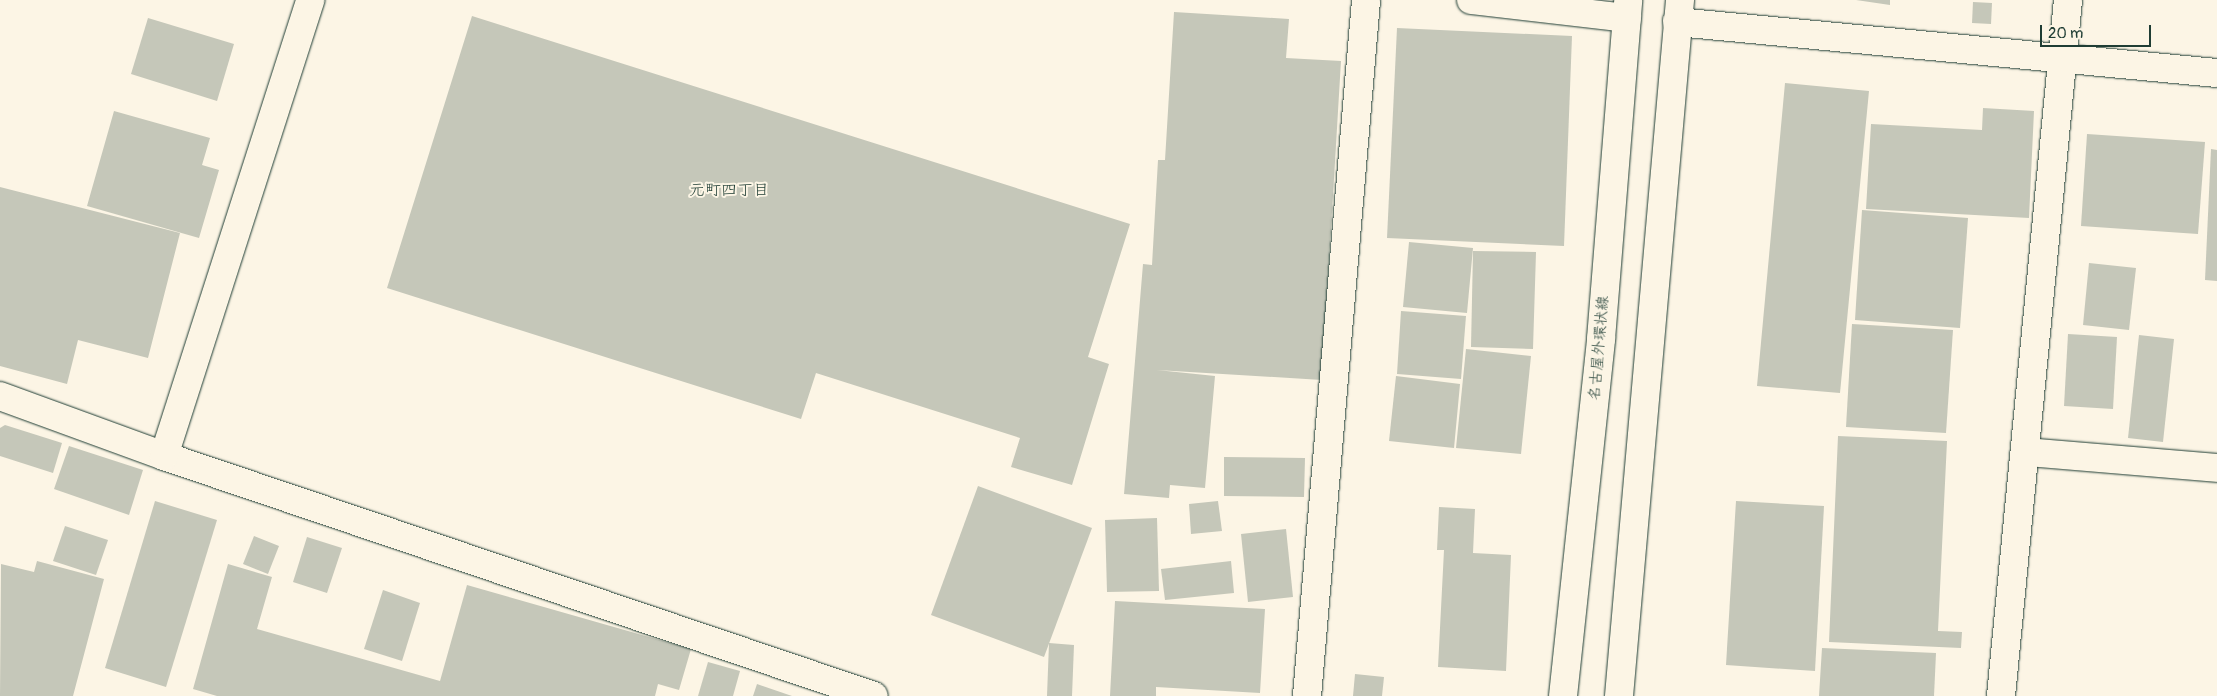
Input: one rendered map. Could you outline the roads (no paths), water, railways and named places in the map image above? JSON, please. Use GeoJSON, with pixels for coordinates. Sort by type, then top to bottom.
{"type":"FeatureCollection","features":[{"type":"Feature","properties":{"kind":"street"},"geometry":{"type":"LineString","coordinates":[[164,456],[310,0]]}},
{"type":"Feature","properties":{"kind":"street"},"geometry":{"type":"LineString","coordinates":[[1307,696],[1366,0]]}},
{"type":"Feature","properties":{"kind":"street"},"geometry":{"type":"LineString","coordinates":[[1471,0],[1627,9]]}},
{"type":"Feature","properties":{"kind":"street"},"geometry":{"type":"LineString","coordinates":[[2001,696],[2027,452],[2068,0]]}},
{"type":"Feature","properties":{"kind":"street","name":"名古屋外環状線"},"geometry":{"type":"LineString","coordinates":[[1564,696],[1600,340],[1627,9]]}},
{"type":"Feature","properties":{"kind":"street"},"geometry":{"type":"LineString","coordinates":[[1619,696],[1678,11],[2062,60],[2217,72]]}},
{"type":"Feature","properties":{"kind":"street"},"geometry":{"type":"LineString","coordinates":[[0,396],[164,456],[874,696]]}},
{"type":"Feature","properties":{"kind":"street"},"geometry":{"type":"LineString","coordinates":[[2027,452],[2217,468]]}},
{"type":"Feature","properties":{"kind":"district","name":"元町四丁目"},"geometry":{"type":"Point","coordinates":[729,190]}}]}
